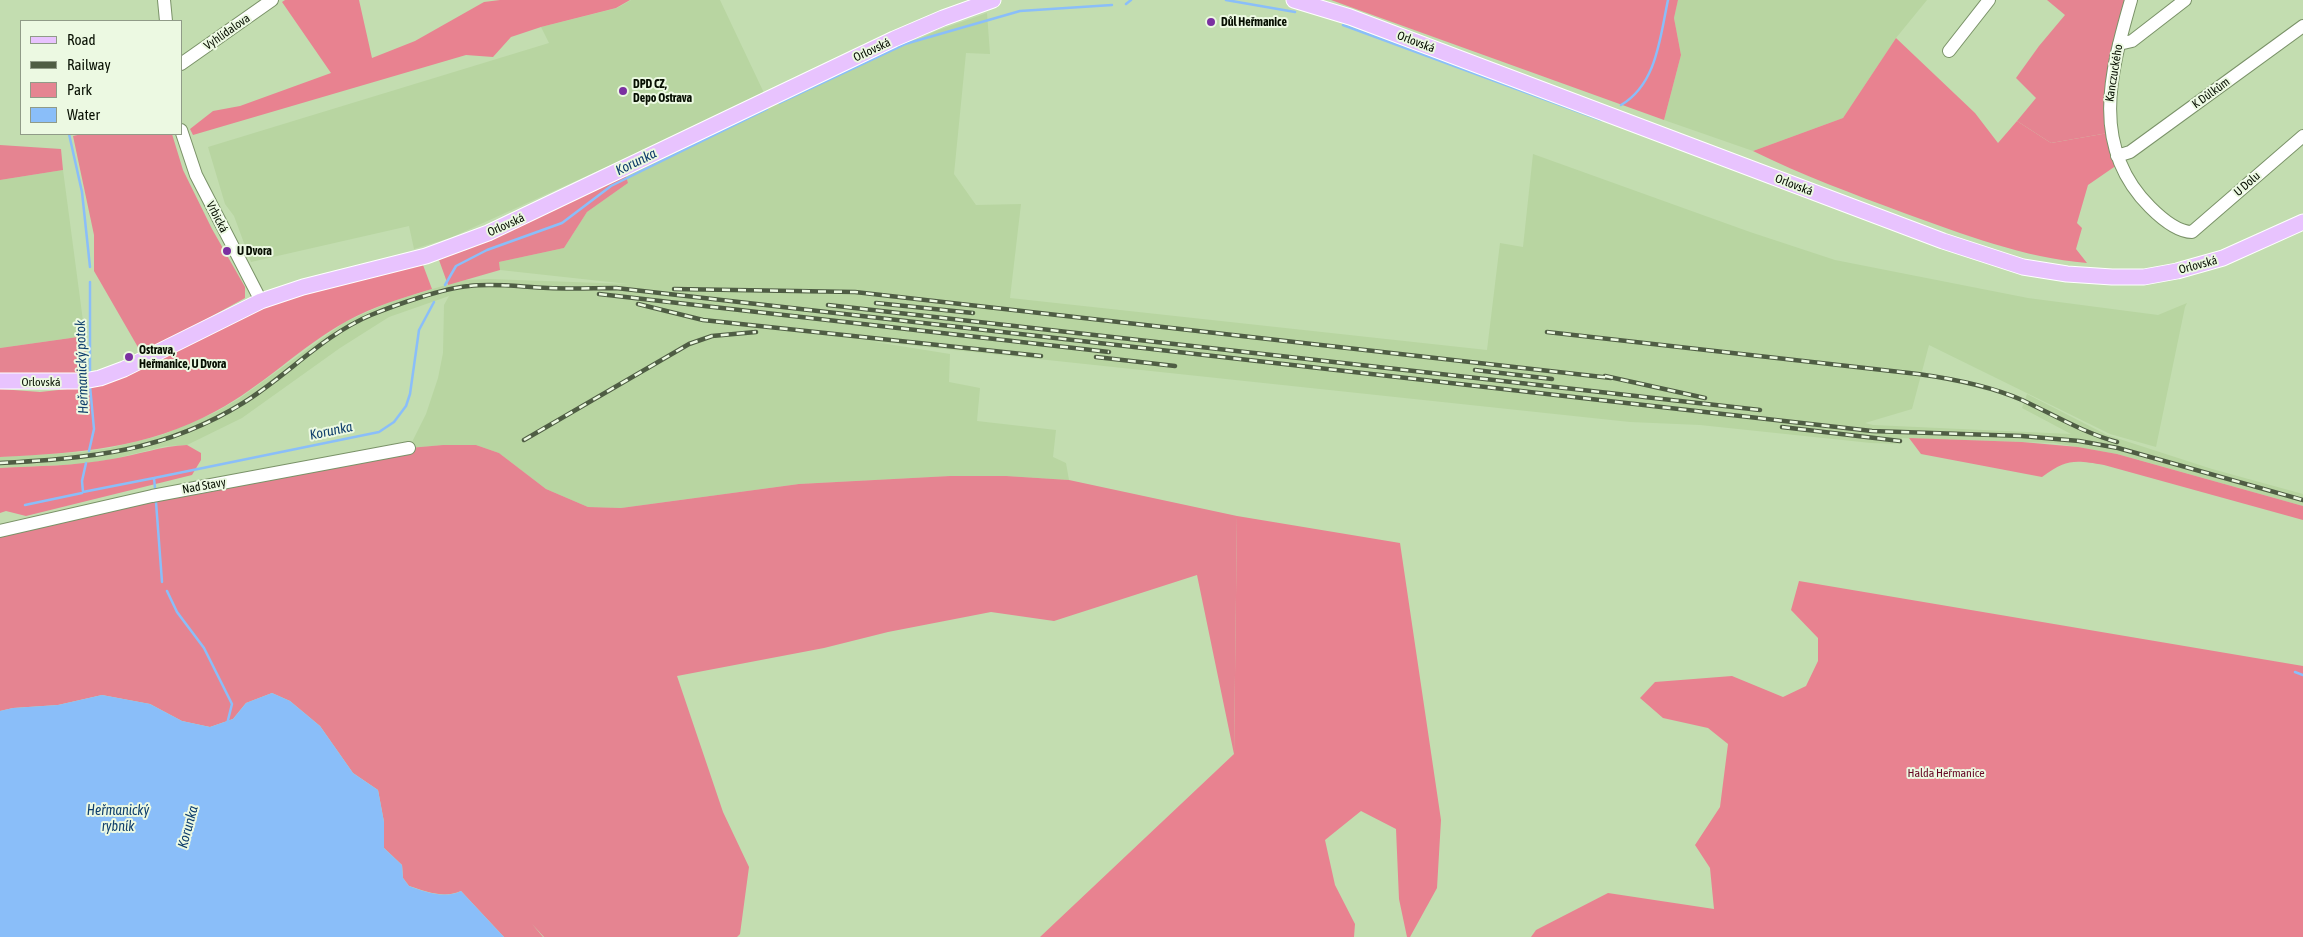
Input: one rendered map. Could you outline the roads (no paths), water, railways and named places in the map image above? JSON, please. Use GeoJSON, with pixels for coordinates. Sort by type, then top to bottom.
{"type":"FeatureCollection","features":[{"type":"Feature","properties":{"kind":"main road","name":"Orlovská"},"geometry":{"type":"LineString","coordinates":[[0,381],[90,380],[124,369],[261,300],[303,287],[414,260],[488,233],[894,39],[942,18],[993,0]]}},
{"type":"Feature","properties":{"kind":"main road","name":"Orlovská"},"geometry":{"type":"LineString","coordinates":[[1294,0],[1323,3],[1934,238],[2023,267],[2112,278],[2144,277],[2177,271],[2223,258],[2303,222]]}},
{"type":"Feature","properties":{"kind":"street"},"geometry":{"type":"LineString","coordinates":[[164,0],[166,20]]}},
{"type":"Feature","properties":{"kind":"street","name":"Vyhlídalova"},"geometry":{"type":"LineString","coordinates":[[182,63],[272,0]]}},
{"type":"Feature","properties":{"kind":"street"},"geometry":{"type":"LineString","coordinates":[[1949,51],[1988,0]]}},
{"type":"Feature","properties":{"kind":"street","name":"Kanczuckého"},"geometry":{"type":"LineString","coordinates":[[2131,0],[2118,44],[2109,104],[2111,133],[2117,156],[2137,194],[2157,214],[2179,228],[2192,232]]}},
{"type":"Feature","properties":{"kind":"street"},"geometry":{"type":"LineString","coordinates":[[2118,44],[2132,41],[2185,0]]}},
{"type":"Feature","properties":{"kind":"street","name":"K Důlkům"},"geometry":{"type":"LineString","coordinates":[[2117,156],[2130,152],[2303,26]]}},
{"type":"Feature","properties":{"kind":"street","name":"Vrbická"},"geometry":{"type":"LineString","coordinates":[[182,133],[196,175],[261,300]]}},
{"type":"Feature","properties":{"kind":"street","name":"U Dolu"},"geometry":{"type":"LineString","coordinates":[[2192,232],[2303,136]]}},
{"type":"Feature","properties":{"kind":"street","name":"Nad Stavy"},"geometry":{"type":"LineString","coordinates":[[0,531],[152,496],[409,448]]}},
{"type":"Feature","properties":{"kind":"water","name":"Heřmanický rybník"},"geometry":{"type":"Polygon","coordinates":[[[272,693],[290,701],[320,726],[353,773],[378,790],[384,822],[384,848],[402,865],[403,878],[409,886],[442,895],[461,891],[504,937],[0,937],[0,711],[13,708],[58,705],[102,695],[150,704],[182,721],[210,727],[233,719],[246,703],[272,693]]]}},
{"type":"Feature","properties":{"kind":"waterway"},"geometry":{"type":"LineString","coordinates":[[1126,4],[1131,0]]}},
{"type":"Feature","properties":{"kind":"waterway"},"geometry":{"type":"LineString","coordinates":[[1226,0],[1295,12]]}},
{"type":"Feature","properties":{"kind":"waterway"},"geometry":{"type":"LineString","coordinates":[[1621,105],[1633,96],[1650,72],[1659,44],[1668,0]]}},
{"type":"Feature","properties":{"kind":"waterway","name":"Korunka"},"geometry":{"type":"LineString","coordinates":[[779,103],[905,44],[1020,11],[1112,5]]}},
{"type":"Feature","properties":{"kind":"waterway"},"geometry":{"type":"LineString","coordinates":[[1343,25],[1601,120]]}},
{"type":"Feature","properties":{"kind":"waterway","name":"Korunka"},"geometry":{"type":"LineString","coordinates":[[445,285],[456,266],[487,250],[562,223],[611,186],[767,109]]}},
{"type":"Feature","properties":{"kind":"waterway","name":"Heřmanický potok"},"geometry":{"type":"LineString","coordinates":[[69,135],[82,192],[90,267]]}},
{"type":"Feature","properties":{"kind":"waterway","name":"Heřmanický potok"},"geometry":{"type":"LineString","coordinates":[[90,282],[90,375]]}},
{"type":"Feature","properties":{"kind":"waterway","name":"Korunka"},"geometry":{"type":"LineString","coordinates":[[155,488],[154,478],[379,432],[394,422],[406,406],[410,394],[419,330],[434,302]]}},
{"type":"Feature","properties":{"kind":"waterway","name":"Heřmanický potok"},"geometry":{"type":"LineString","coordinates":[[89,451],[94,429],[90,386]]}},
{"type":"Feature","properties":{"kind":"waterway","name":"Heřmanický potok"},"geometry":{"type":"LineString","coordinates":[[86,463],[82,481],[83,492],[154,478]]}},
{"type":"Feature","properties":{"kind":"waterway"},"geometry":{"type":"LineString","coordinates":[[25,505],[82,493]]}},
{"type":"Feature","properties":{"kind":"waterway","name":"Korunka"},"geometry":{"type":"LineString","coordinates":[[156,502],[162,582]]}},
{"type":"Feature","properties":{"kind":"waterway","name":"Korunka"},"geometry":{"type":"LineString","coordinates":[[167,591],[177,612],[204,648],[232,704],[227,724]]}},
{"type":"Feature","properties":{"kind":"waterway"},"geometry":{"type":"LineString","coordinates":[[2295,672],[2303,675]]}},
{"type":"Feature","properties":{"kind":"railway"},"geometry":{"type":"LineString","coordinates":[[0,463],[96,455],[126,450],[184,432],[214,419],[243,403],[337,333],[371,315],[433,293],[459,287],[499,285],[557,288],[616,288],[1872,431],[2022,436],[2079,441],[2118,448],[2303,500]]}},
{"type":"Feature","properties":{"kind":"railway"},"geometry":{"type":"LineString","coordinates":[[674,289],[855,292],[1611,378]]}},
{"type":"Feature","properties":{"kind":"railway"},"geometry":{"type":"LineString","coordinates":[[599,294],[1109,352]]}},
{"type":"Feature","properties":{"kind":"railway"},"geometry":{"type":"LineString","coordinates":[[876,303],[973,313]]}},
{"type":"Feature","properties":{"kind":"railway"},"geometry":{"type":"LineString","coordinates":[[638,304],[703,320],[1041,356]]}},
{"type":"Feature","properties":{"kind":"railway"},"geometry":{"type":"LineString","coordinates":[[828,305],[1760,410]]}},
{"type":"Feature","properties":{"kind":"railway"},"geometry":{"type":"LineString","coordinates":[[524,440],[689,344],[712,336],[756,332]]}},
{"type":"Feature","properties":{"kind":"railway"},"geometry":{"type":"LineString","coordinates":[[1547,332],[1918,374],[1958,381],[2010,395],[2081,429],[2117,442]]}},
{"type":"Feature","properties":{"kind":"railway"},"geometry":{"type":"LineString","coordinates":[[1096,357],[1175,366]]}},
{"type":"Feature","properties":{"kind":"railway"},"geometry":{"type":"LineString","coordinates":[[1475,370],[1552,379]]}},
{"type":"Feature","properties":{"kind":"railway"},"geometry":{"type":"LineString","coordinates":[[1605,376],[1705,398]]}},
{"type":"Feature","properties":{"kind":"railway"},"geometry":{"type":"LineString","coordinates":[[1782,427],[1900,441]]}},
{"type":"Feature","properties":{"kind":"place","name":"Důl Heřmanice"},"geometry":{"type":"Point","coordinates":[1211,22]}},
{"type":"Feature","properties":{"kind":"place","name":"DPD CZ, Depo Ostrava"},"geometry":{"type":"Point","coordinates":[623,91]}},
{"type":"Feature","properties":{"kind":"place","name":"U Dvora"},"geometry":{"type":"Point","coordinates":[227,251]}},
{"type":"Feature","properties":{"kind":"place","name":"Ostrava, Heřmanice, U Dvora"},"geometry":{"type":"Point","coordinates":[129,357]}},
{"type":"Feature","properties":{"kind":"park label","name":"Halda Heřmanice"},"geometry":{"type":"Point","coordinates":[1946,773]}}]}
